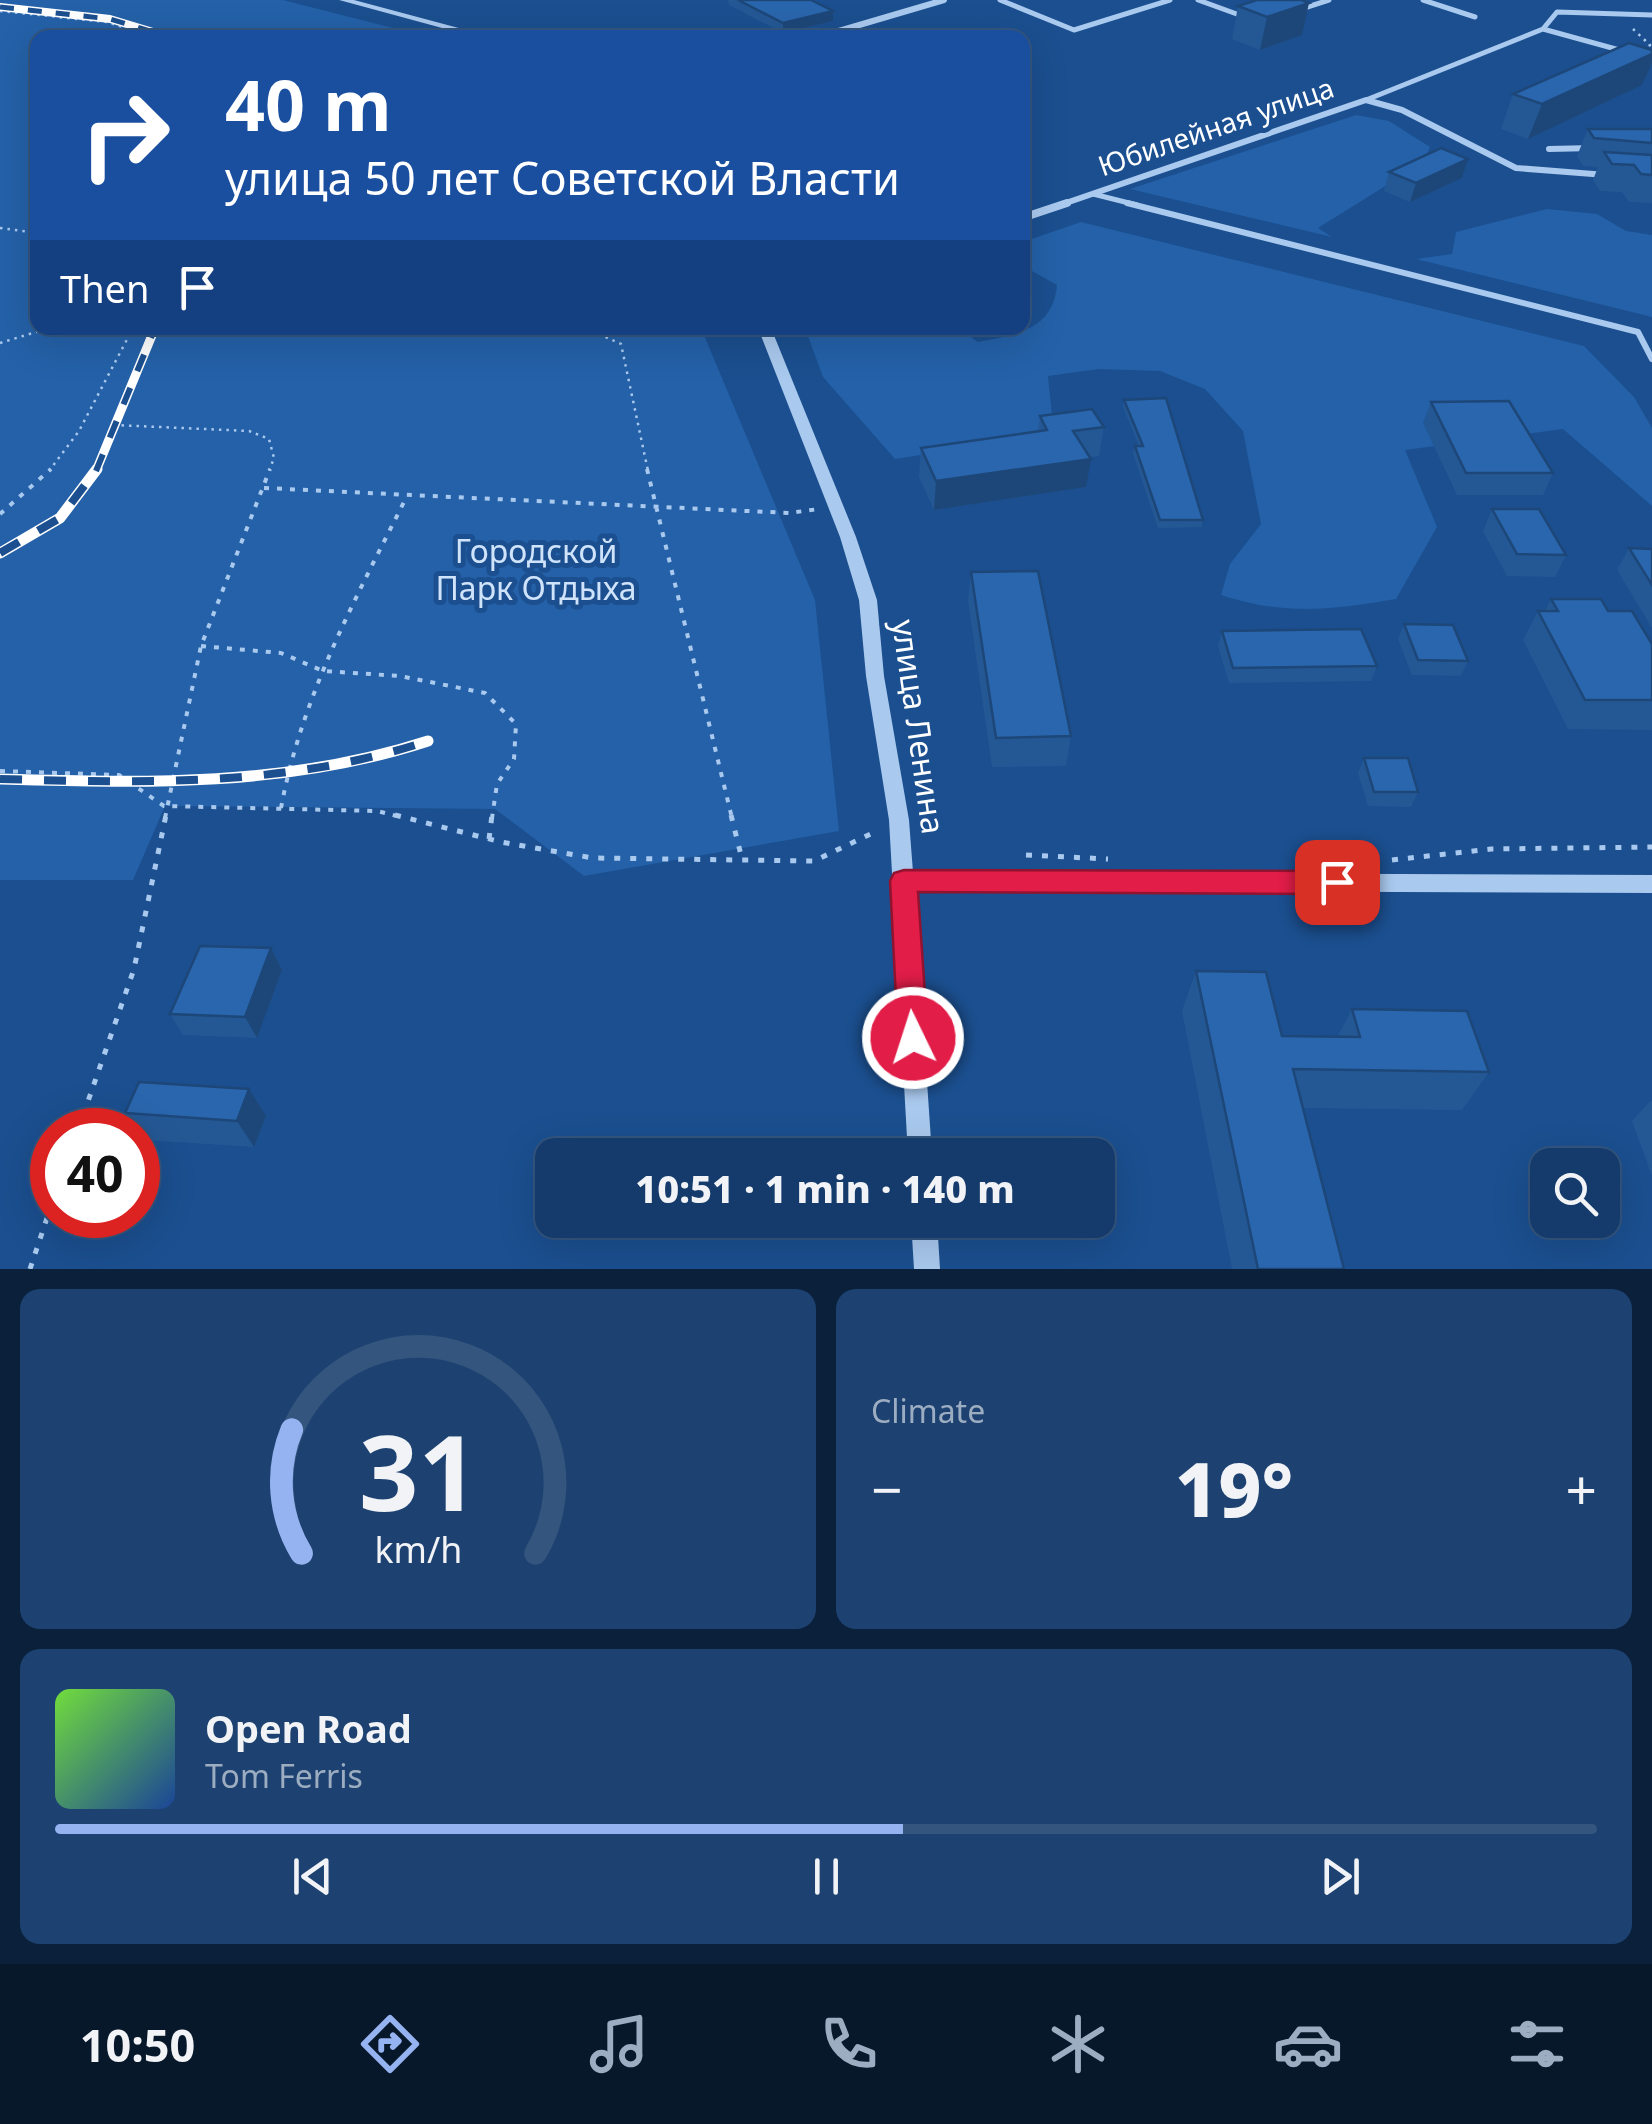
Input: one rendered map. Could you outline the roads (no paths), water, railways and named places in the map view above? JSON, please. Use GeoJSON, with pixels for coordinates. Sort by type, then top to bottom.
{"type":"FeatureCollection","features":[{"type":"Feature","properties":{"kind":"street"},"geometry":{"type":"LineString","coordinates":[[343,0],[461,30]]}},
{"type":"Feature","properties":{"kind":"street"},"geometry":{"type":"LineString","coordinates":[[842,30],[944,0]]}},
{"type":"Feature","properties":{"kind":"street","name":"Юбилейная улица"},"geometry":{"type":"LineString","coordinates":[[1030,215],[1366,100],[1402,110],[1516,168],[1612,176]]}},
{"type":"Feature","properties":{"kind":"street"},"geometry":{"type":"LineString","coordinates":[[1549,149],[1598,148]]}},
{"type":"Feature","properties":{"kind":"street","name":"улица Ленина"},"geometry":{"type":"LineString","coordinates":[[767,335],[868,600],[875,676],[899,820],[919,1138]]}},
{"type":"Feature","properties":{"kind":"street"},"geometry":{"type":"LineString","coordinates":[[904,881],[1652,884]]}},
{"type":"Feature","properties":{"kind":"street"},"geometry":{"type":"LineString","coordinates":[[925,1238],[926,1269]]}},
{"type":"Feature","properties":{"kind":"lane"},"geometry":{"type":"LineString","coordinates":[[1000,0],[1074,30],[1170,0]]}},
{"type":"Feature","properties":{"kind":"lane"},"geometry":{"type":"LineString","coordinates":[[1198,0],[1259,22]]}},
{"type":"Feature","properties":{"kind":"lane"},"geometry":{"type":"LineString","coordinates":[[1294,11],[1330,0]]}},
{"type":"Feature","properties":{"kind":"lane"},"geometry":{"type":"LineString","coordinates":[[1423,0],[1475,17]]}},
{"type":"Feature","properties":{"kind":"lane"},"geometry":{"type":"LineString","coordinates":[[1366,100],[1543,28],[1557,12],[1652,15]]}},
{"type":"Feature","properties":{"kind":"lane"},"geometry":{"type":"LineString","coordinates":[[1543,28],[1636,52]]}},
{"type":"Feature","properties":{"kind":"lane"},"geometry":{"type":"LineString","coordinates":[[1093,194],[1638,332],[1652,359]]}},
{"type":"Feature","properties":{"kind":"railway"},"geometry":{"type":"LineString","coordinates":[[0,7],[110,19],[146,30]]}},
{"type":"Feature","properties":{"kind":"railway"},"geometry":{"type":"LineString","coordinates":[[97,470],[152,335]]}},
{"type":"Feature","properties":{"kind":"railway"},"geometry":{"type":"LineString","coordinates":[[0,553],[60,518],[97,470]]}},
{"type":"Feature","properties":{"kind":"railway"},"geometry":{"type":"LineString","coordinates":[[0,779],[216,779],[322,767],[428,741]]}},
{"type":"Feature","properties":{"kind":"park label","name":"Городской Парк Отдыха"},"geometry":{"type":"Point","coordinates":[536,570]}}]}
